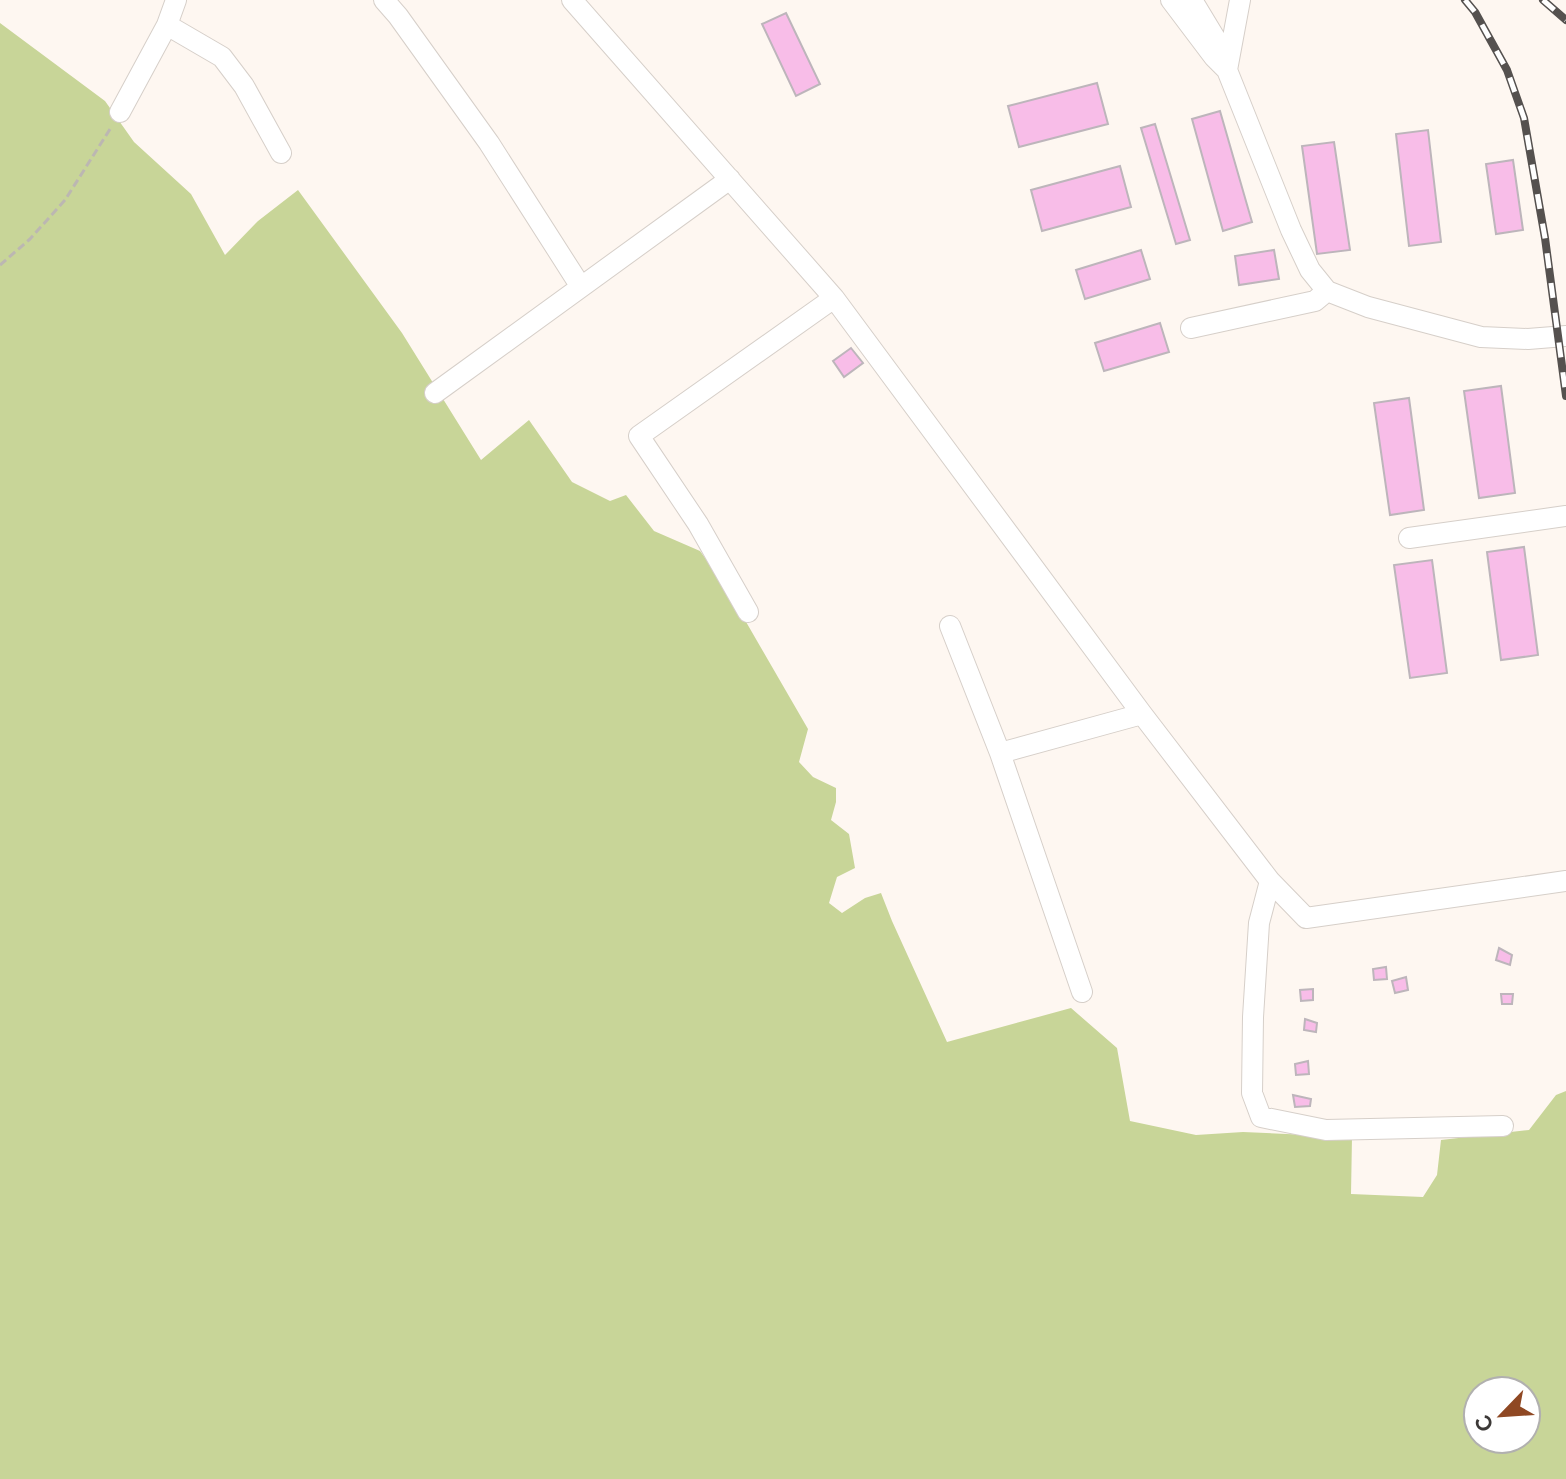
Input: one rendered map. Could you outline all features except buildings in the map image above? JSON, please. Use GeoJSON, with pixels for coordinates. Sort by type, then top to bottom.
{"type":"FeatureCollection","features":[{"type":"Feature","properties":{"kind":"street"},"geometry":{"type":"LineString","coordinates":[[120,112],[167,25],[176,0]]}},
{"type":"Feature","properties":{"kind":"street"},"geometry":{"type":"LineString","coordinates":[[384,0],[489,143],[581,287]]}},
{"type":"Feature","properties":{"kind":"street"},"geometry":{"type":"LineString","coordinates":[[572,0],[834,298],[1142,714],[1270,881],[1306,918],[1566,881]]}},
{"type":"Feature","properties":{"kind":"street"},"geometry":{"type":"LineString","coordinates":[[1171,0],[1227,70]]}},
{"type":"Feature","properties":{"kind":"street"},"geometry":{"type":"LineString","coordinates":[[1192,0],[1218,43],[1291,230],[1310,270],[1327,291],[1368,307],[1481,337],[1528,339],[1566,336]]}},
{"type":"Feature","properties":{"kind":"street"},"geometry":{"type":"LineString","coordinates":[[1227,70],[1240,0]]}},
{"type":"Feature","properties":{"kind":"street"},"geometry":{"type":"LineString","coordinates":[[167,25],[222,57],[244,86],[281,153]]}},
{"type":"Feature","properties":{"kind":"street"},"geometry":{"type":"LineString","coordinates":[[435,393],[730,179]]}},
{"type":"Feature","properties":{"kind":"street"},"geometry":{"type":"LineString","coordinates":[[1191,328],[1315,301],[1327,291]]}},
{"type":"Feature","properties":{"kind":"street"},"geometry":{"type":"LineString","coordinates":[[748,612],[698,524],[639,436],[834,298]]}},
{"type":"Feature","properties":{"kind":"street"},"geometry":{"type":"LineString","coordinates":[[1409,538],[1566,516]]}},
{"type":"Feature","properties":{"kind":"street"},"geometry":{"type":"LineString","coordinates":[[950,626],[1000,753],[1082,992]]}},
{"type":"Feature","properties":{"kind":"street"},"geometry":{"type":"LineString","coordinates":[[1000,753],[1142,714]]}},
{"type":"Feature","properties":{"kind":"street"},"geometry":{"type":"LineString","coordinates":[[1270,881],[1259,923],[1253,1017],[1252,1093],[1261,1117],[1326,1130],[1503,1126]]}},
{"type":"Feature","properties":{"kind":"path"},"geometry":{"type":"LineString","coordinates":[[0,265],[30,239],[65,200],[120,112]]}},
{"type":"Feature","properties":{"kind":"green space"},"geometry":{"type":"Polygon","coordinates":[[[0,23],[105,101],[134,142],[191,194],[225,255],[258,221],[298,190],[402,333],[481,460],[529,420],[572,482],[610,501],[626,495],[654,531],[700,551],[723,582],[808,729],[799,762],[813,777],[836,788],[831,820],[849,834],[855,868],[837,877],[829,903],[842,913],[865,898],[881,893],[947,1042],[1071,1008],[1117,1048],[1130,1121],[1196,1135],[1243,1132],[1352,1137],[1351,1194],[1423,1197],[1437,1175],[1441,1140],[1529,1130],[1556,1095],[1566,1091],[1566,1479],[0,1479],[0,23]]]}},
{"type":"Feature","properties":{"kind":"railway"},"geometry":{"type":"LineString","coordinates":[[1465,0],[1475,12],[1507,70],[1524,118],[1545,238],[1566,396]]}},
{"type":"Feature","properties":{"kind":"railway"},"geometry":{"type":"LineString","coordinates":[[1543,0],[1566,20]]}}]}
